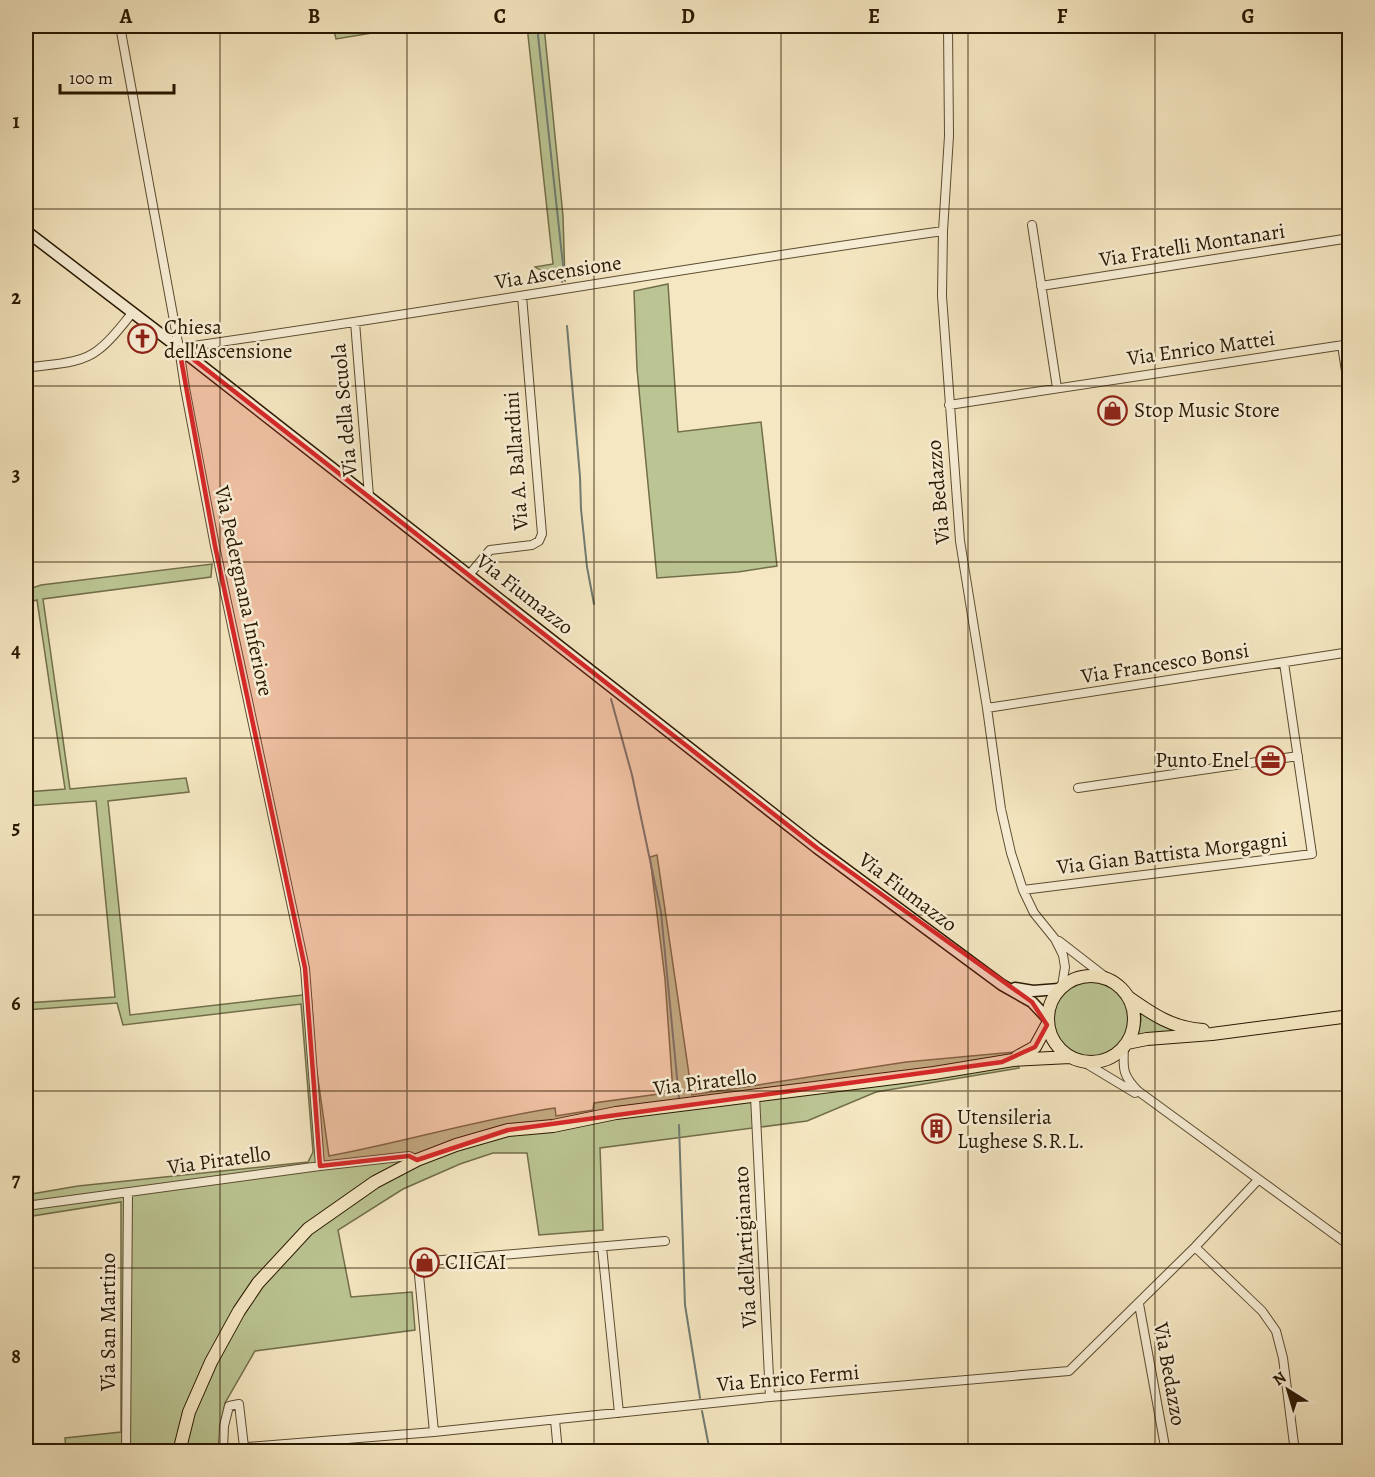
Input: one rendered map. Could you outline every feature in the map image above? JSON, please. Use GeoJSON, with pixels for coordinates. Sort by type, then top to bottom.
{"type":"FeatureCollection","features":[{"type":"Feature","properties":{"kind":"main road"},"geometry":{"type":"LineString","coordinates":[[1125,1045],[1134,1025],[1132,1006],[1119,986],[1108,979],[1094,975],[1081,976],[1061,987],[1053,997],[1047,1022],[1057,1047],[1076,1059],[1091,1062],[1109,1058],[1125,1045],[1147,1039],[1212,1034],[1350,1016]]}},
{"type":"Feature","properties":{"kind":"main road"},"geometry":{"type":"LineString","coordinates":[[1128,997],[1154,1015],[1179,1027],[1234,1030]]}},
{"type":"Feature","properties":{"kind":"main road","name":"Via Piratello"},"geometry":{"type":"LineString","coordinates":[[1002,1062],[1029,1052],[1035,1047],[1047,1022]]}},
{"type":"Feature","properties":{"kind":"main road","name":"Via Piratello"},"geometry":{"type":"LineString","coordinates":[[179,1452],[189,1412],[211,1362],[238,1311],[258,1283],[308,1229],[375,1182],[417,1160],[456,1145],[508,1130],[553,1126],[616,1113],[934,1073],[1002,1062],[1076,1059]]}},
{"type":"Feature","properties":{"kind":"street","name":"Via Pedergnana Inferiore"},"geometry":{"type":"LineString","coordinates":[[120,26],[179,348],[184,388],[215,546],[305,968],[320,1166]]}},
{"type":"Feature","properties":{"kind":"street","name":"Via Bedazzo"},"geometry":{"type":"LineString","coordinates":[[948,26],[949,136],[943,231],[942,296],[949,405],[960,542],[1001,809],[1011,853],[1023,890],[1034,913],[1055,939],[1108,979]]}},
{"type":"Feature","properties":{"kind":"street"},"geometry":{"type":"LineString","coordinates":[[1032,225],[1057,388]]}},
{"type":"Feature","properties":{"kind":"street","name":"Via Fiumazzo"},"geometry":{"type":"LineString","coordinates":[[26,231],[369,496],[817,848],[1002,985],[1032,1002],[1047,1022]]}},
{"type":"Feature","properties":{"kind":"street","name":"Via Ascensione"},"geometry":{"type":"LineString","coordinates":[[179,348],[767,256],[943,231]]}},
{"type":"Feature","properties":{"kind":"street","name":"Via Fratelli Montanari"},"geometry":{"type":"LineString","coordinates":[[1041,286],[1350,238]]}},
{"type":"Feature","properties":{"kind":"street","name":"Via A. Ballardini"},"geometry":{"type":"LineString","coordinates":[[470,575],[490,550],[532,545],[539,541],[542,534],[522,296]]}},
{"type":"Feature","properties":{"kind":"street"},"geometry":{"type":"LineString","coordinates":[[26,368],[88,356],[98,351],[133,312]]}},
{"type":"Feature","properties":{"kind":"street","name":"Via della Scuola"},"geometry":{"type":"LineString","coordinates":[[355,322],[369,496]]}},
{"type":"Feature","properties":{"kind":"street"},"geometry":{"type":"LineString","coordinates":[[1346,345],[1350,397]]}},
{"type":"Feature","properties":{"kind":"street","name":"Via Enrico Mattei"},"geometry":{"type":"LineString","coordinates":[[949,405],[1346,345]]}},
{"type":"Feature","properties":{"kind":"street","name":"Via Francesco Bonsi"},"geometry":{"type":"LineString","coordinates":[[987,708],[1350,652]]}},
{"type":"Feature","properties":{"kind":"street","name":"Via Gian Battista Morgagni"},"geometry":{"type":"LineString","coordinates":[[1023,890],[1312,854],[1284,663]]}},
{"type":"Feature","properties":{"kind":"street"},"geometry":{"type":"LineString","coordinates":[[1078,788],[1298,756]]}},
{"type":"Feature","properties":{"kind":"street","name":"Via Bedazzo"},"geometry":{"type":"LineString","coordinates":[[1055,939],[1065,961],[1061,987]]}},
{"type":"Feature","properties":{"kind":"street","name":"Via Fiumazzo"},"geometry":{"type":"LineString","coordinates":[[1002,985],[1033,991],[1061,987]]}},
{"type":"Feature","properties":{"kind":"street"},"geometry":{"type":"LineString","coordinates":[[1125,1045],[1123,1069],[1125,1077],[1153,1104]]}},
{"type":"Feature","properties":{"kind":"street"},"geometry":{"type":"LineString","coordinates":[[1076,1059],[1153,1104],[1350,1246]]}},
{"type":"Feature","properties":{"kind":"street","name":"Via dell'Artigianato"},"geometry":{"type":"LineString","coordinates":[[755,1096],[770,1397]]}},
{"type":"Feature","properties":{"kind":"street","name":"Via Piratello"},"geometry":{"type":"LineString","coordinates":[[26,1206],[320,1166],[409,1156],[417,1160]]}},
{"type":"Feature","properties":{"kind":"street","name":"Via Enrico Fermi"},"geometry":{"type":"LineString","coordinates":[[244,1447],[239,1404],[229,1406],[224,1426],[223,1449],[290,1447],[770,1397],[1069,1371],[1196,1247],[1258,1180]]}},
{"type":"Feature","properties":{"kind":"street","name":"Via San Martino"},"geometry":{"type":"LineString","coordinates":[[126,1452],[128,1193]]}},
{"type":"Feature","properties":{"kind":"street"},"geometry":{"type":"LineString","coordinates":[[434,1432],[419,1275],[423,1264],[665,1242]]}},
{"type":"Feature","properties":{"kind":"street"},"geometry":{"type":"LineString","coordinates":[[602,1247],[619,1413]]}},
{"type":"Feature","properties":{"kind":"street"},"geometry":{"type":"LineString","coordinates":[[1196,1247],[1262,1311],[1276,1331],[1283,1358],[1295,1452]]}},
{"type":"Feature","properties":{"kind":"street","name":"Via Bedazzo"},"geometry":{"type":"LineString","coordinates":[[1139,1304],[1166,1452]]}},
{"type":"Feature","properties":{"kind":"street"},"geometry":{"type":"LineString","coordinates":[[555,1420],[558,1452]]}},
{"type":"Feature","properties":{"kind":"highlighted area"},"geometry":{"type":"Polygon","coordinates":[[[179,348],[817,848],[1032,1002],[1047,1025],[1035,1047],[1002,1062],[508,1130],[417,1160],[409,1156],[320,1166],[305,968],[215,546],[179,348]]]}},
{"type":"Feature","properties":{"kind":"green space"},"geometry":{"type":"Polygon","coordinates":[[[370,26],[436,26],[336,39],[334,31],[370,26]]]}},
{"type":"Feature","properties":{"kind":"green space"},"geometry":{"type":"Polygon","coordinates":[[[527,26],[544,26],[563,216],[565,281],[535,267],[553,264],[527,26]]]}},
{"type":"Feature","properties":{"kind":"green space"},"geometry":{"type":"Polygon","coordinates":[[[668,284],[678,432],[761,422],[777,566],[738,572],[657,578],[637,369],[634,291],[668,284]]]}},
{"type":"Feature","properties":{"kind":"green space"},"geometry":{"type":"Polygon","coordinates":[[[212,564],[211,577],[43,599],[70,789],[186,778],[189,792],[108,801],[130,1015],[311,994],[316,1065],[329,1156],[527,1113],[555,1108],[556,1116],[593,1110],[594,1103],[673,1092],[665,979],[650,857],[657,855],[692,1095],[906,1062],[1014,1052],[1019,1068],[876,1092],[807,1121],[600,1148],[603,1230],[539,1235],[527,1153],[493,1153],[460,1164],[403,1189],[338,1230],[351,1297],[412,1292],[415,1330],[255,1351],[225,1403],[218,1451],[66,1451],[65,1438],[121,1432],[121,1202],[26,1217],[26,1195],[78,1186],[308,1162],[313,1152],[301,1004],[123,1025],[117,1003],[26,1010],[26,1003],[115,997],[96,801],[26,806],[26,792],[65,789],[37,600],[26,603],[26,590],[41,585],[212,564]]]}},
{"type":"Feature","properties":{"kind":"green space"},"geometry":{"type":"Polygon","coordinates":[[[1099,981],[1112,987],[1123,998],[1129,1011],[1127,1034],[1112,1051],[1099,1057],[1083,1057],[1070,1051],[1055,1034],[1053,1011],[1059,998],[1076,983],[1099,981]]]}},
{"type":"Feature","properties":{"kind":"green space"},"geometry":{"type":"Polygon","coordinates":[[[1140,1009],[1183,1032],[1138,1036],[1141,1020],[1140,1009]]]}},
{"type":"Feature","properties":{"kind":"waterway"},"geometry":{"type":"LineString","coordinates":[[537,26],[564,274],[562,282]]}},
{"type":"Feature","properties":{"kind":"waterway"},"geometry":{"type":"LineString","coordinates":[[567,326],[581,509],[587,567],[594,604]]}},
{"type":"Feature","properties":{"kind":"waterway"},"geometry":{"type":"LineString","coordinates":[[611,699],[632,775],[661,912],[679,1098]]}},
{"type":"Feature","properties":{"kind":"waterway"},"geometry":{"type":"LineString","coordinates":[[679,1125],[685,1305],[700,1398]]}},
{"type":"Feature","properties":{"kind":"waterway"},"geometry":{"type":"LineString","coordinates":[[702,1411],[710,1452]]}},
{"type":"Feature","properties":{"kind":"place","name":"Chiesa dell'Ascensione"},"geometry":{"type":"Point","coordinates":[143,339]}},
{"type":"Feature","properties":{"kind":"place","name":"Stop Music Store"},"geometry":{"type":"Point","coordinates":[1113,410]}},
{"type":"Feature","properties":{"kind":"place","name":"Punto Enel"},"geometry":{"type":"Point","coordinates":[1270,760]}},
{"type":"Feature","properties":{"kind":"place","name":"Utensileria Lughese S.R.L."},"geometry":{"type":"Point","coordinates":[936,1129]}},
{"type":"Feature","properties":{"kind":"place","name":"CIICAI"},"geometry":{"type":"Point","coordinates":[424,1262]}}]}
